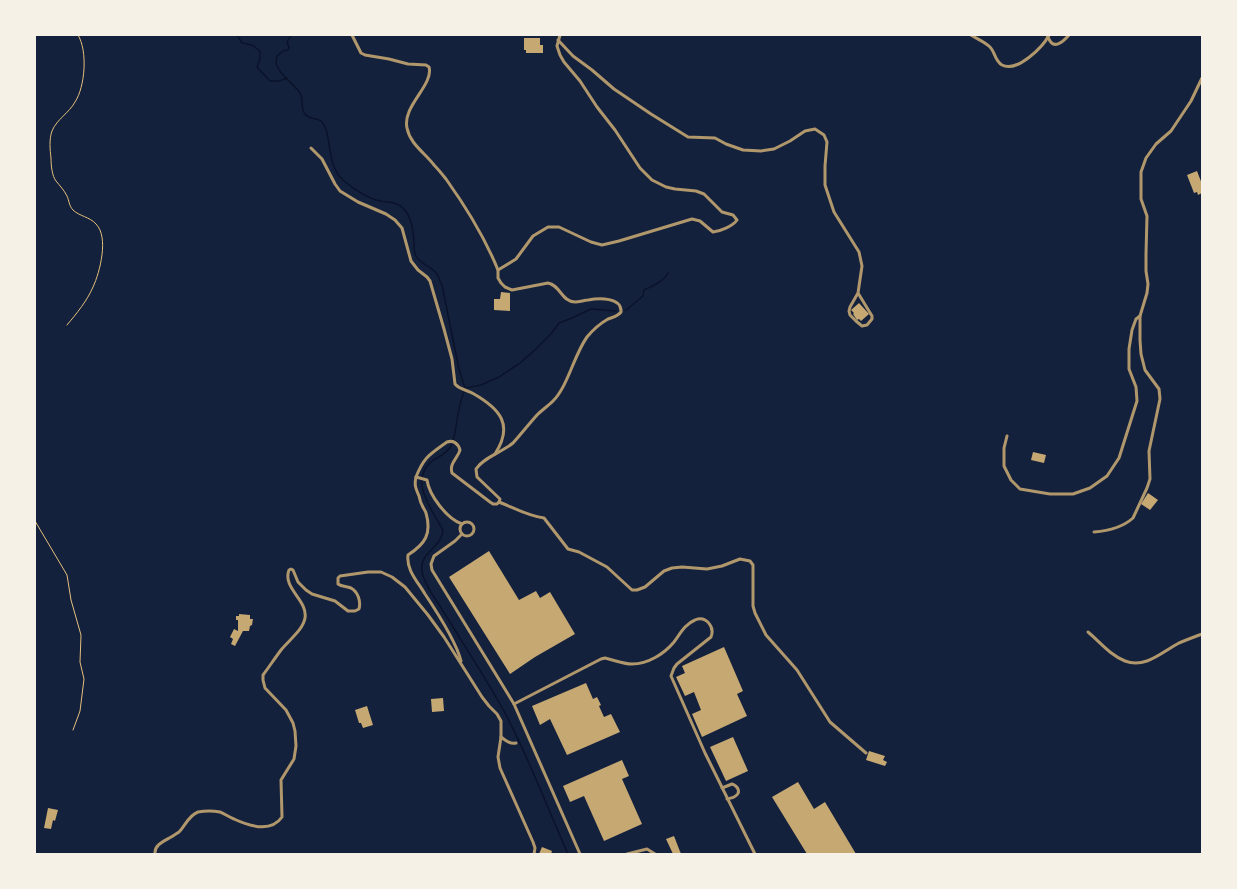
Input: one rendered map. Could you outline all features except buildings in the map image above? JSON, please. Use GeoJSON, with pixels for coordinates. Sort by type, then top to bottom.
{"type":"FeatureCollection","features":[{"type":"Feature","properties":{"kind":"street"},"geometry":{"type":"LineString","coordinates":[[352,35],[361,53],[365,55],[408,64],[429,66],[430,71],[428,79],[412,105],[406,126],[411,139],[434,164],[455,193],[480,233],[498,270],[498,278],[501,283],[509,289],[516,290],[548,283],[554,285],[561,294],[573,302],[591,299],[611,300],[621,306],[621,312],[618,316],[608,319],[589,335],[584,342],[564,384],[554,400],[537,415],[513,442],[503,450],[479,464],[476,469],[477,477],[500,499],[499,502]]}},
{"type":"Feature","properties":{"kind":"street"},"geometry":{"type":"LineString","coordinates":[[498,270],[516,259],[533,236],[548,227],[559,227],[585,240],[602,245],[692,219],[700,221],[714,232],[721,230],[737,220],[733,215],[722,212],[704,194],[700,192],[675,190],[652,180],[646,175],[580,81],[564,62],[558,50],[558,40],[560,35]]}},
{"type":"Feature","properties":{"kind":"street"},"geometry":{"type":"LineString","coordinates":[[971,35],[989,46],[998,62],[1004,66],[1011,67],[1022,62],[1044,43],[1049,36]]}},
{"type":"Feature","properties":{"kind":"street"},"geometry":{"type":"LineString","coordinates":[[1049,36],[1050,42],[1057,44],[1061,43],[1070,35]]}},
{"type":"Feature","properties":{"kind":"street"},"geometry":{"type":"LineString","coordinates":[[558,40],[573,56],[614,89],[688,137],[715,138],[742,150],[761,151],[774,149],[805,131],[815,129],[824,135],[827,142],[825,185],[834,212],[859,252],[862,266],[858,293],[849,311],[850,315],[862,326],[867,325],[872,319],[872,316],[858,293]]}},
{"type":"Feature","properties":{"kind":"street"},"geometry":{"type":"LineString","coordinates":[[1094,532],[1119,527],[1133,518],[1150,479],[1149,451],[1151,437],[1159,409],[1160,392],[1158,386],[1145,370],[1140,340],[1140,316],[1147,293],[1148,284],[1146,271],[1147,216],[1141,199],[1141,172],[1146,158],[1156,144],[1172,131],[1191,101],[1202,78]]}},
{"type":"Feature","properties":{"kind":"street"},"geometry":{"type":"LineString","coordinates":[[311,148],[322,159],[340,191],[349,197],[386,214],[395,220],[402,228],[410,261],[430,281],[452,359],[455,384],[458,387],[479,397],[496,410],[502,417],[504,424],[502,440],[494,455]]}},
{"type":"Feature","properties":{"kind":"street"},"geometry":{"type":"LineString","coordinates":[[1007,436],[1004,448],[1004,466],[1011,480],[1020,489],[1050,494],[1073,494],[1090,488],[1107,476],[1119,458],[1137,401],[1136,387],[1130,370],[1129,349],[1132,330],[1136,319],[1140,316]]}},
{"type":"Feature","properties":{"kind":"street"},"geometry":{"type":"LineString","coordinates":[[461,662],[459,653],[453,641],[415,579],[407,561],[408,555],[424,542],[429,526],[426,511],[416,490],[415,482],[418,478],[421,466],[426,458],[450,441],[458,444],[460,450],[458,456],[451,465],[452,473],[493,504],[497,504],[499,502],[531,516],[544,518],[568,549],[579,552],[607,567],[632,590],[645,587],[664,571],[672,568],[682,567],[707,569],[722,566],[740,558],[750,561],[753,566],[753,606],[766,635],[800,674],[830,722],[866,753]]}},
{"type":"Feature","properties":{"kind":"street"},"geometry":{"type":"LineString","coordinates":[[418,478],[427,480],[428,487],[454,522],[462,524],[466,522],[471,523],[474,527],[472,535],[464,536],[462,534]]}},
{"type":"Feature","properties":{"kind":"street"},"geometry":{"type":"LineString","coordinates":[[462,524],[460,529],[462,534]]}},
{"type":"Feature","properties":{"kind":"street"},"geometry":{"type":"LineString","coordinates":[[462,534],[434,556],[432,560],[432,570],[514,704],[580,854]]}},
{"type":"Feature","properties":{"kind":"street"},"geometry":{"type":"LineString","coordinates":[[155,854],[154,851],[156,847],[178,832],[196,813],[220,812],[236,820],[258,827],[269,827],[275,824],[282,817],[281,780],[294,759],[296,746],[295,731],[293,723],[286,710],[265,688],[262,680],[263,675],[281,650],[301,627],[305,618],[305,608],[290,585],[287,574],[291,569],[293,570],[298,582],[306,590],[312,594],[335,601],[348,611],[355,611],[359,609],[359,600],[351,588],[340,586],[338,584],[338,578],[340,576],[368,572],[381,572],[392,577],[405,588],[428,615],[461,662],[482,697],[497,714],[501,721],[501,737],[498,757],[500,768],[533,842],[534,854]]}},
{"type":"Feature","properties":{"kind":"street"},"geometry":{"type":"LineString","coordinates":[[514,704],[600,659],[605,658],[631,664],[654,658],[668,648],[688,624],[696,620],[704,620],[709,623],[712,630],[711,637],[677,664],[671,676],[727,799],[755,854]]}},
{"type":"Feature","properties":{"kind":"street"},"geometry":{"type":"LineString","coordinates":[[1088,632],[1112,654],[1126,662],[1137,663],[1152,659],[1179,644],[1202,634]]}},
{"type":"Feature","properties":{"kind":"street"},"geometry":{"type":"LineString","coordinates":[[501,737],[509,743],[516,744]]}},
{"type":"Feature","properties":{"kind":"street"},"geometry":{"type":"LineString","coordinates":[[722,788],[732,784],[738,788],[736,796],[727,799]]}},
{"type":"Feature","properties":{"kind":"street"},"geometry":{"type":"LineString","coordinates":[[627,854],[646,849],[655,854]]}},
{"type":"Feature","properties":{"kind":"path"},"geometry":{"type":"LineString","coordinates":[[67,325],[94,287],[104,242],[103,235],[97,224],[72,209],[64,191],[54,178],[51,159],[52,131],[60,119],[75,103],[81,90],[84,72],[84,56],[82,43],[78,35]]}},
{"type":"Feature","properties":{"kind":"path"},"geometry":{"type":"LineString","coordinates":[[35,521],[67,575],[71,600],[81,635],[80,662],[84,679],[80,711],[73,730]]}},
{"type":"Feature","properties":{"kind":"waterway"},"geometry":{"type":"LineString","coordinates":[[237,35],[242,43],[252,45],[260,51],[260,59],[257,67],[270,81],[279,81],[287,78]]}},
{"type":"Feature","properties":{"kind":"waterway"},"geometry":{"type":"LineString","coordinates":[[291,35],[287,42],[289,47],[288,50],[283,51],[277,56],[277,66],[282,74],[300,93],[305,114],[308,117],[321,121],[325,126],[331,157],[337,173],[343,180],[370,198],[398,204],[408,215],[412,228],[415,254],[422,263],[437,274],[442,285],[459,369],[465,388],[481,385],[499,377],[520,363],[550,335],[559,323],[591,309],[616,311]]}},
{"type":"Feature","properties":{"kind":"waterway"},"geometry":{"type":"LineString","coordinates":[[625,311],[643,296],[644,290],[661,281],[668,273]]}},
{"type":"Feature","properties":{"kind":"waterway"},"geometry":{"type":"LineString","coordinates":[[464,392],[461,399],[455,433],[451,446],[445,453],[432,461],[425,469],[422,477],[424,495],[443,530],[439,541],[424,559],[422,565],[423,576],[431,592],[483,674],[514,730],[568,854]]}}]}
